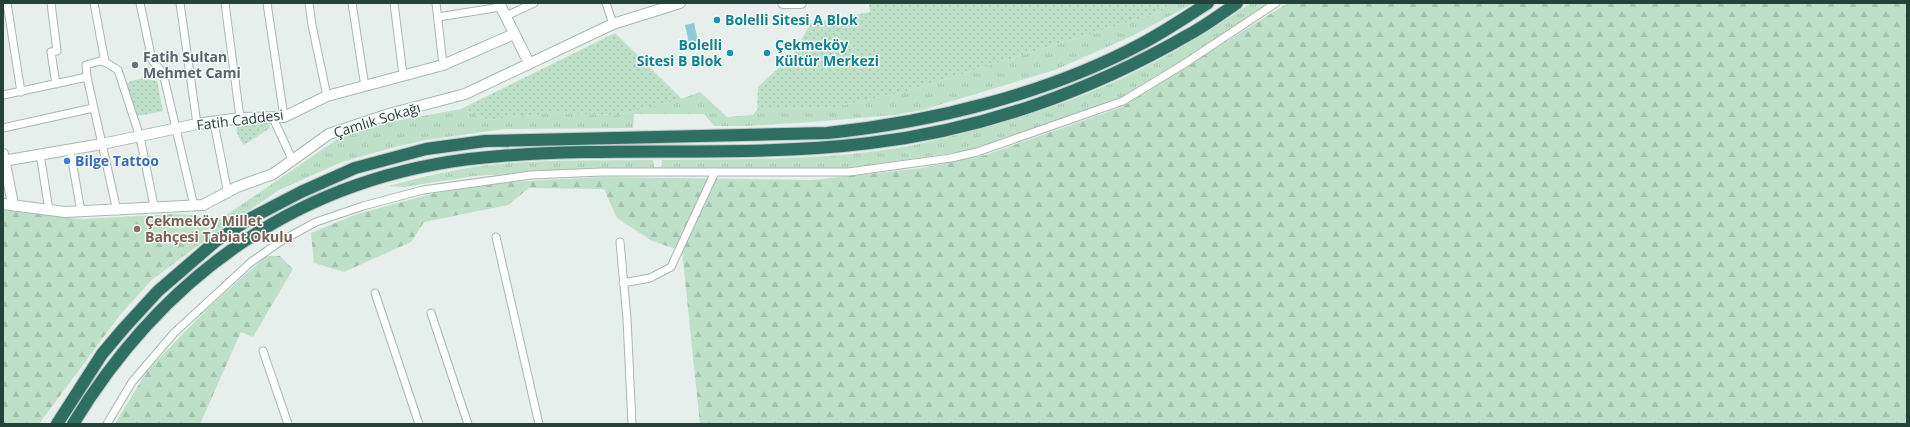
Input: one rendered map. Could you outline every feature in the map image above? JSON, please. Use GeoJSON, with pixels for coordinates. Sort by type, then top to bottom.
{"type":"FeatureCollection","features":[{"type":"Feature","properties":{"kind":"highway"},"geometry":{"type":"LineString","coordinates":[[57,424],[86,377],[120,333],[158,291],[216,241],[251,218],[301,192],[356,168],[426,149],[485,141],[827,133],[866,129],[914,121],[990,103],[1071,76],[1140,45],[1208,3]]}},
{"type":"Feature","properties":{"kind":"highway"},"geometry":{"type":"LineString","coordinates":[[73,424],[85,404],[135,337],[174,296],[237,245],[280,218],[321,198],[360,183],[408,169],[446,161],[498,156],[546,153],[819,148],[869,144],[927,134],[976,122],[1066,94],[1152,54],[1190,34],[1237,3]]}},
{"type":"Feature","properties":{"kind":"highway"},"geometry":{"type":"LineString","coordinates":[[50,424],[70,391],[86,377]]}},
{"type":"Feature","properties":{"kind":"highway"},"geometry":{"type":"LineString","coordinates":[[78,424],[85,404]]}},
{"type":"Feature","properties":{"kind":"street"},"geometry":{"type":"LineString","coordinates":[[7,3],[21,92]]}},
{"type":"Feature","properties":{"kind":"street"},"geometry":{"type":"LineString","coordinates":[[51,3],[58,50],[51,52],[56,84]]}},
{"type":"Feature","properties":{"kind":"street"},"geometry":{"type":"LineString","coordinates":[[94,3],[101,48],[105,62]]}},
{"type":"Feature","properties":{"kind":"street"},"geometry":{"type":"LineString","coordinates":[[140,3],[152,60],[163,73],[194,206]]}},
{"type":"Feature","properties":{"kind":"street"},"geometry":{"type":"LineString","coordinates":[[180,3],[197,124]]}},
{"type":"Feature","properties":{"kind":"street"},"geometry":{"type":"LineString","coordinates":[[225,3],[240,118]]}},
{"type":"Feature","properties":{"kind":"street"},"geometry":{"type":"LineString","coordinates":[[267,3],[284,117]]}},
{"type":"Feature","properties":{"kind":"street"},"geometry":{"type":"LineString","coordinates":[[309,3],[312,25],[327,96]]}},
{"type":"Feature","properties":{"kind":"street"},"geometry":{"type":"LineString","coordinates":[[352,3],[366,87]]}},
{"type":"Feature","properties":{"kind":"street"},"geometry":{"type":"LineString","coordinates":[[394,3],[403,75]]}},
{"type":"Feature","properties":{"kind":"street"},"geometry":{"type":"LineString","coordinates":[[436,3],[443,65]]}},
{"type":"Feature","properties":{"kind":"street"},"geometry":{"type":"LineString","coordinates":[[506,16],[534,3]]}},
{"type":"Feature","properties":{"kind":"street"},"geometry":{"type":"LineString","coordinates":[[606,3],[613,24]]}},
{"type":"Feature","properties":{"kind":"street","name":"Çamlık Sokağı"},"geometry":{"type":"LineString","coordinates":[[8,204],[49,210],[81,212],[117,211],[154,206],[203,205],[228,194],[237,188],[273,174],[329,134],[389,114],[465,94],[613,24],[680,3]]}},
{"type":"Feature","properties":{"kind":"street"},"geometry":{"type":"LineString","coordinates":[[783,3],[801,3]]}},
{"type":"Feature","properties":{"kind":"street"},"geometry":{"type":"LineString","coordinates":[[107,424],[132,382],[174,333],[251,262],[281,241],[316,222],[397,196],[447,186],[531,175],[601,172],[849,172],[951,158],[977,152],[1122,101],[1184,64],[1276,3]]}},
{"type":"Feature","properties":{"kind":"street"},"geometry":{"type":"LineString","coordinates":[[438,17],[500,5],[529,63]]}},
{"type":"Feature","properties":{"kind":"street","name":"Fatih Caddesi"},"geometry":{"type":"LineString","coordinates":[[3,158],[40,154],[102,144],[197,124],[214,123],[240,118],[284,117],[327,96],[366,87],[403,75],[443,65],[514,34]]}},
{"type":"Feature","properties":{"kind":"street"},"geometry":{"type":"LineString","coordinates":[[117,211],[87,77],[86,64],[100,61],[105,62],[118,70],[140,136],[154,206]]}},
{"type":"Feature","properties":{"kind":"street"},"geometry":{"type":"LineString","coordinates":[[3,95],[87,77]]}},
{"type":"Feature","properties":{"kind":"street"},"geometry":{"type":"LineString","coordinates":[[3,128],[93,108]]}},
{"type":"Feature","properties":{"kind":"street"},"geometry":{"type":"LineString","coordinates":[[273,118],[292,160]]}},
{"type":"Feature","properties":{"kind":"street"},"geometry":{"type":"LineString","coordinates":[[214,123],[228,194]]}},
{"type":"Feature","properties":{"kind":"street"},"geometry":{"type":"LineString","coordinates":[[70,148],[81,212]]}},
{"type":"Feature","properties":{"kind":"street"},"geometry":{"type":"LineString","coordinates":[[40,154],[49,210]]}},
{"type":"Feature","properties":{"kind":"street"},"geometry":{"type":"LineString","coordinates":[[3,158],[8,204]]}},
{"type":"Feature","properties":{"kind":"street"},"geometry":{"type":"LineString","coordinates":[[623,283],[650,278],[671,267],[715,172]]}},
{"type":"Feature","properties":{"kind":"street"},"geometry":{"type":"LineString","coordinates":[[496,237],[539,424]]}},
{"type":"Feature","properties":{"kind":"street"},"geometry":{"type":"LineString","coordinates":[[620,242],[627,319],[632,424]]}},
{"type":"Feature","properties":{"kind":"street"},"geometry":{"type":"LineString","coordinates":[[374,293],[419,424]]}},
{"type":"Feature","properties":{"kind":"street"},"geometry":{"type":"LineString","coordinates":[[431,313],[468,424]]}},
{"type":"Feature","properties":{"kind":"street"},"geometry":{"type":"LineString","coordinates":[[263,351],[288,424]]}},
{"type":"Feature","properties":{"kind":"green space"},"geometry":{"type":"Polygon","coordinates":[[[869,3],[1170,3],[1160,12],[904,92],[834,107],[757,110],[758,87],[793,54],[811,23],[870,12],[869,3]]]}},
{"type":"Feature","properties":{"kind":"green space"},"geometry":{"type":"Polygon","coordinates":[[[1170,3],[1194,3],[1134,35],[1055,70],[922,110],[894,115],[747,126],[714,126],[704,114],[634,114],[633,128],[504,129],[426,140],[395,147],[342,162],[279,190],[208,238],[153,279],[177,252],[222,218],[342,136],[390,122],[461,109],[488,120],[552,113],[618,115],[681,99],[700,92],[727,117],[753,115],[757,110],[834,107],[904,92],[1160,12],[1170,3]]]}},
{"type":"Feature","properties":{"kind":"green space"},"geometry":{"type":"Polygon","coordinates":[[[1251,3],[1268,3],[1191,55],[1120,98],[979,149],[849,168],[553,171],[474,176],[404,187],[389,186],[458,170],[502,164],[545,161],[653,160],[654,167],[661,167],[662,160],[820,157],[914,145],[1003,123],[1091,92],[1119,80],[1174,52],[1251,3]]]}},
{"type":"Feature","properties":{"kind":"green space"},"geometry":{"type":"Polygon","coordinates":[[[1288,3],[1907,3],[1907,424],[700,424],[682,251],[652,241],[617,218],[604,189],[529,188],[508,205],[424,222],[411,242],[344,272],[314,263],[311,233],[357,214],[435,193],[506,182],[603,177],[812,180],[922,168],[985,155],[1122,107],[1288,3]]]}},
{"type":"Feature","properties":{"kind":"green space"},"geometry":{"type":"Polygon","coordinates":[[[615,33],[682,99],[618,115],[552,113],[488,120],[461,109],[615,33]]]}},
{"type":"Feature","properties":{"kind":"green space"},"geometry":{"type":"Polygon","coordinates":[[[144,78],[157,81],[163,111],[138,116],[125,85],[131,81],[144,78]]]}},
{"type":"Feature","properties":{"kind":"green space"},"geometry":{"type":"Polygon","coordinates":[[[266,119],[270,128],[244,145],[237,133],[237,127],[240,120],[266,119]]]}},
{"type":"Feature","properties":{"kind":"green space"},"geometry":{"type":"Polygon","coordinates":[[[3,210],[82,219],[176,214],[222,218],[177,252],[120,315],[39,424],[3,424],[3,210]]]}},
{"type":"Feature","properties":{"kind":"green space"},"geometry":{"type":"Polygon","coordinates":[[[266,256],[280,256],[293,269],[253,337],[241,332],[200,424],[115,424],[147,371],[207,309],[266,256]]]}},
{"type":"Feature","properties":{"kind":"water"},"geometry":{"type":"Polygon","coordinates":[[[694,23],[698,41],[689,43],[685,25],[694,23]]]}},
{"type":"Feature","properties":{"kind":"place","name":"Bolelli Sitesi A Blok"},"geometry":{"type":"Point","coordinates":[717,20]}},
{"type":"Feature","properties":{"kind":"place","name":"Bolelli Sitesi B Blok"},"geometry":{"type":"Point","coordinates":[730,53]}},
{"type":"Feature","properties":{"kind":"place","name":"Çekmeköy Kültür Merkezi"},"geometry":{"type":"Point","coordinates":[767,53]}},
{"type":"Feature","properties":{"kind":"place","name":"Fatih Sultan Mehmet Cami"},"geometry":{"type":"Point","coordinates":[135,65]}},
{"type":"Feature","properties":{"kind":"place","name":"Bilge Tattoo"},"geometry":{"type":"Point","coordinates":[67,161]}},
{"type":"Feature","properties":{"kind":"place","name":"Çekmeköy Millet Bahçesi Tabiat Okulu"},"geometry":{"type":"Point","coordinates":[137,229]}}]}
